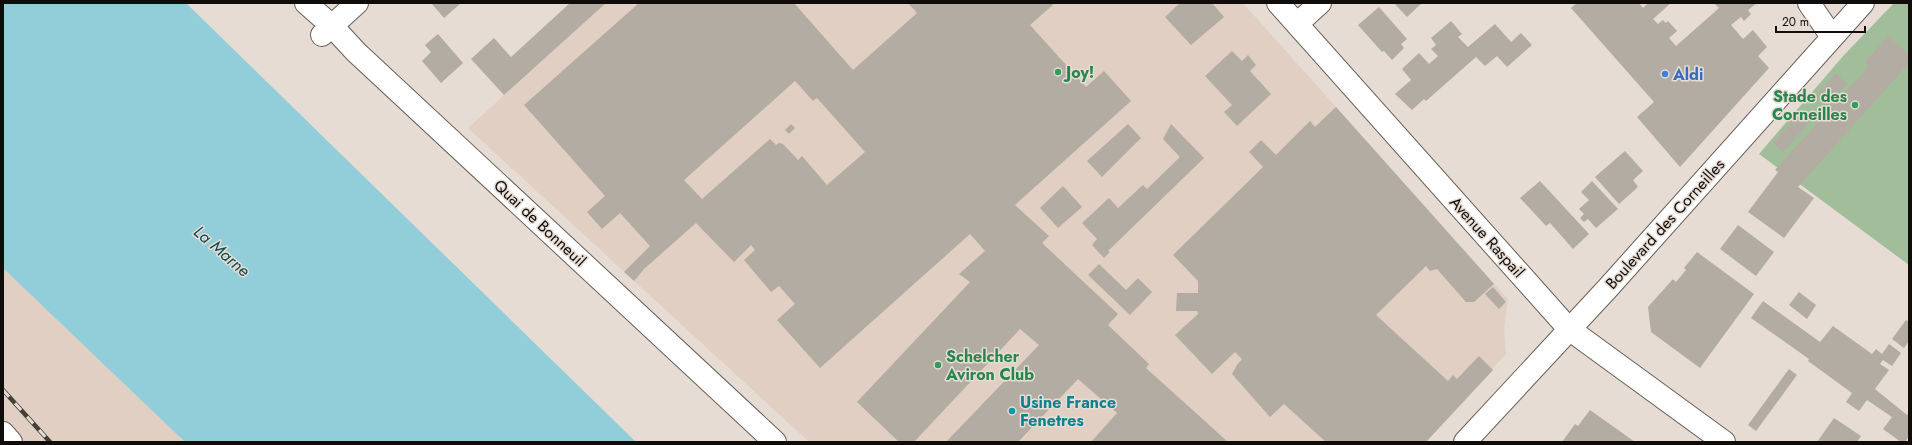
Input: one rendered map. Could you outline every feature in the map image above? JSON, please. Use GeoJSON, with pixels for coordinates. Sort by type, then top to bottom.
{"type":"FeatureCollection","features":[{"type":"Feature","properties":{"kind":"street","name":"Quai de Bonneuil"},"geometry":{"type":"LineString","coordinates":[[306,3],[327,30],[362,57],[775,442]]}},
{"type":"Feature","properties":{"kind":"street"},"geometry":{"type":"LineString","coordinates":[[327,30],[357,3]]}},
{"type":"Feature","properties":{"kind":"street","name":"Avenue Raspail"},"geometry":{"type":"LineString","coordinates":[[1278,3],[1569,329],[1724,442]]}},
{"type":"Feature","properties":{"kind":"street"},"geometry":{"type":"LineString","coordinates":[[1297,24],[1320,3]]}},
{"type":"Feature","properties":{"kind":"street"},"geometry":{"type":"LineString","coordinates":[[1809,3],[1832,37]]}},
{"type":"Feature","properties":{"kind":"street","name":"Boulevard des Corneilles"},"geometry":{"type":"LineString","coordinates":[[1465,442],[1863,3]]}},
{"type":"Feature","properties":{"kind":"street"},"geometry":{"type":"LineString","coordinates":[[3,433],[11,442]]}},
{"type":"Feature","properties":{"kind":"shaded area"},"geometry":{"type":"Polygon","coordinates":[[[606,3],[1243,3],[1508,299],[1504,329],[1506,354],[1426,442],[809,442],[468,128],[606,3]]]}},
{"type":"Feature","properties":{"kind":"shaded area"},"geometry":{"type":"Polygon","coordinates":[[[3,268],[42,304],[185,442],[3,442],[3,268]]]}},
{"type":"Feature","properties":{"kind":"green space","name":"Stade des Corneilles"},"geometry":{"type":"Polygon","coordinates":[[[1894,3],[1909,3],[1909,265],[1759,154],[1844,55],[1894,3]]]}},
{"type":"Feature","properties":{"kind":"water","name":"La Marne"},"geometry":{"type":"Polygon","coordinates":[[[3,3],[186,3],[636,442],[185,442],[3,268],[3,3]]]}},
{"type":"Feature","properties":{"kind":"building"},"geometry":{"type":"Polygon","coordinates":[[[431,3],[461,3],[444,18],[431,3]]]}},
{"type":"Feature","properties":{"kind":"building"},"geometry":{"type":"Polygon","coordinates":[[[570,3],[606,3],[504,95],[471,59],[494,38],[511,57],[570,3]]]}},
{"type":"Feature","properties":{"kind":"building"},"geometry":{"type":"Polygon","coordinates":[[[639,3],[794,3],[853,70],[917,13],[908,3],[1055,3],[1030,25],[1086,87],[1104,71],[1131,101],[1015,205],[1049,236],[1042,243],[1118,314],[1108,325],[1149,364],[1146,368],[1228,442],[1091,442],[1117,413],[1078,379],[1018,442],[946,442],[1039,345],[1020,329],[914,442],[899,442],[857,402],[970,282],[959,274],[985,251],[970,234],[820,368],[777,320],[795,304],[779,286],[771,292],[744,260],[755,250],[751,245],[734,262],[696,223],[644,269],[634,281],[624,272],[650,246],[620,213],[602,229],[587,212],[605,196],[524,105],[639,3]],[[795,81],[684,180],[702,199],[770,139],[776,145],[779,143],[783,144],[798,160],[802,156],[827,185],[865,152],[817,98],[813,101],[795,81]]]}},
{"type":"Feature","properties":{"kind":"building"},"geometry":{"type":"Polygon","coordinates":[[[1180,3],[1212,3],[1224,17],[1191,45],[1165,17],[1180,3]]]}},
{"type":"Feature","properties":{"kind":"building"},"geometry":{"type":"Polygon","coordinates":[[[1394,3],[1422,3],[1407,17],[1394,3]]]}},
{"type":"Feature","properties":{"kind":"building"},"geometry":{"type":"Polygon","coordinates":[[[1577,3],[1639,3],[1643,8],[1648,3],[1671,3],[1653,19],[1658,24],[1663,20],[1666,23],[1668,21],[1677,31],[1669,38],[1676,46],[1719,8],[1714,3],[1757,3],[1748,10],[1751,14],[1744,21],[1741,17],[1731,25],[1743,39],[1753,30],[1767,47],[1758,56],[1769,68],[1680,167],[1637,117],[1654,102],[1571,8],[1577,3]]]}},
{"type":"Feature","properties":{"kind":"building"},"geometry":{"type":"Polygon","coordinates":[[[1379,7],[1407,39],[1401,44],[1404,48],[1392,60],[1384,51],[1382,52],[1358,25],[1379,7]]]}},
{"type":"Feature","properties":{"kind":"building"},"geometry":{"type":"Polygon","coordinates":[[[1451,21],[1462,34],[1458,37],[1468,47],[1495,24],[1511,42],[1521,33],[1532,45],[1507,67],[1497,56],[1485,66],[1476,57],[1426,101],[1424,99],[1412,110],[1395,94],[1411,80],[1402,69],[1419,53],[1429,64],[1438,56],[1431,49],[1436,45],[1431,38],[1451,21]]]}},
{"type":"Feature","properties":{"kind":"building"},"geometry":{"type":"Polygon","coordinates":[[[438,34],[463,63],[441,83],[422,61],[431,52],[425,45],[438,34]]]}},
{"type":"Feature","properties":{"kind":"building"},"geometry":{"type":"Polygon","coordinates":[[[1888,36],[1909,55],[1909,63],[1798,187],[1814,198],[1784,238],[1748,212],[1778,172],[1775,170],[1869,66],[1865,62],[1888,36]]]}},
{"type":"Feature","properties":{"kind":"building"},"geometry":{"type":"Polygon","coordinates":[[[1232,51],[1242,61],[1248,55],[1256,65],[1250,71],[1271,94],[1237,126],[1224,112],[1232,105],[1205,76],[1232,51]]]}},
{"type":"Feature","properties":{"kind":"building"},"geometry":{"type":"Polygon","coordinates":[[[1836,73],[1847,84],[1826,106],[1816,96],[1836,73]]]}},
{"type":"Feature","properties":{"kind":"building"},"geometry":{"type":"Polygon","coordinates":[[[1336,107],[1494,284],[1474,302],[1466,302],[1437,269],[1430,271],[1426,266],[1376,315],[1448,381],[1453,375],[1457,379],[1479,356],[1493,370],[1426,442],[1326,442],[1284,404],[1270,417],[1232,374],[1242,359],[1235,352],[1212,374],[1175,335],[1198,314],[1197,311],[1176,311],[1177,293],[1198,293],[1198,281],[1173,255],[1263,167],[1249,152],[1261,140],[1276,155],[1310,121],[1315,127],[1336,107]]]}},
{"type":"Feature","properties":{"kind":"building"},"geometry":{"type":"Polygon","coordinates":[[[1800,113],[1810,122],[1783,152],[1773,143],[1800,113]]]}},
{"type":"Feature","properties":{"kind":"building"},"geometry":{"type":"Polygon","coordinates":[[[791,124],[795,128],[789,134],[785,130],[791,124]]]}},
{"type":"Feature","properties":{"kind":"building"},"geometry":{"type":"Polygon","coordinates":[[[1128,124],[1141,138],[1102,177],[1087,161],[1128,124]]]}},
{"type":"Feature","properties":{"kind":"building"},"geometry":{"type":"Polygon","coordinates":[[[1171,124],[1204,158],[1108,251],[1110,252],[1104,258],[1092,245],[1097,239],[1082,223],[1109,198],[1118,208],[1143,185],[1147,189],[1180,157],[1163,139],[1171,124]]]}},
{"type":"Feature","properties":{"kind":"building"},"geometry":{"type":"Polygon","coordinates":[[[1625,151],[1643,171],[1633,180],[1638,187],[1619,204],[1595,177],[1625,151]]]}},
{"type":"Feature","properties":{"kind":"building"},"geometry":{"type":"Polygon","coordinates":[[[1540,181],[1589,234],[1573,249],[1550,223],[1546,226],[1520,198],[1540,181]]]}},
{"type":"Feature","properties":{"kind":"building"},"geometry":{"type":"Polygon","coordinates":[[[1592,181],[1618,209],[1596,228],[1588,219],[1584,222],[1580,218],[1584,214],[1579,209],[1589,200],[1581,192],[1592,181]]]}},
{"type":"Feature","properties":{"kind":"building"},"geometry":{"type":"Polygon","coordinates":[[[1063,186],[1082,207],[1058,228],[1040,208],[1063,186]]]}},
{"type":"Feature","properties":{"kind":"building"},"geometry":{"type":"Polygon","coordinates":[[[1738,225],[1774,252],[1756,276],[1720,249],[1738,225]]]}},
{"type":"Feature","properties":{"kind":"building"},"geometry":{"type":"Polygon","coordinates":[[[1697,252],[1754,294],[1700,368],[1651,332],[1648,307],[1673,279],[1676,282],[1686,270],[1684,268],[1697,252]]]}},
{"type":"Feature","properties":{"kind":"building"},"geometry":{"type":"Polygon","coordinates":[[[1099,264],[1126,290],[1138,278],[1152,292],[1130,315],[1088,275],[1099,264]]]}},
{"type":"Feature","properties":{"kind":"building"},"geometry":{"type":"Polygon","coordinates":[[[1493,287],[1506,302],[1499,309],[1485,294],[1493,287]]]}},
{"type":"Feature","properties":{"kind":"building"},"geometry":{"type":"Polygon","coordinates":[[[1799,292],[1816,305],[1807,319],[1789,305],[1799,292]]]}},
{"type":"Feature","properties":{"kind":"building"},"geometry":{"type":"Polygon","coordinates":[[[1763,301],[1820,342],[1833,326],[1872,354],[1876,349],[1882,354],[1889,344],[1901,353],[1892,366],[1883,360],[1880,364],[1889,370],[1875,389],[1907,415],[1909,413],[1909,436],[1905,442],[1901,442],[1883,429],[1892,417],[1867,400],[1859,411],[1846,402],[1852,393],[1808,361],[1809,359],[1751,318],[1763,301]]]}},
{"type":"Feature","properties":{"kind":"building"},"geometry":{"type":"Polygon","coordinates":[[[1906,320],[1909,322],[1909,341],[1904,348],[1892,339],[1906,320]]]}},
{"type":"Feature","properties":{"kind":"building"},"geometry":{"type":"Polygon","coordinates":[[[1789,369],[1797,375],[1756,431],[1748,425],[1789,369]]]}},
{"type":"Feature","properties":{"kind":"building"},"geometry":{"type":"Polygon","coordinates":[[[1590,410],[1635,442],[1562,442],[1575,424],[1578,426],[1590,410]]]}},
{"type":"Feature","properties":{"kind":"building"},"geometry":{"type":"Polygon","coordinates":[[[1834,418],[1861,436],[1857,442],[1817,442],[1834,418]]]}},
{"type":"Feature","properties":{"kind":"railway"},"geometry":{"type":"LineString","coordinates":[[3,390],[50,442]]}},
{"type":"Feature","properties":{"kind":"place","name":"Joy!"},"geometry":{"type":"Point","coordinates":[1058,72]}},
{"type":"Feature","properties":{"kind":"place","name":"Aldi"},"geometry":{"type":"Point","coordinates":[1665,74]}},
{"type":"Feature","properties":{"kind":"place","name":"Stade des Corneilles"},"geometry":{"type":"Point","coordinates":[1855,105]}},
{"type":"Feature","properties":{"kind":"place","name":"Schelcher Aviron Club"},"geometry":{"type":"Point","coordinates":[938,365]}},
{"type":"Feature","properties":{"kind":"place","name":"Usine France Fenetres"},"geometry":{"type":"Point","coordinates":[1012,411]}}]}
